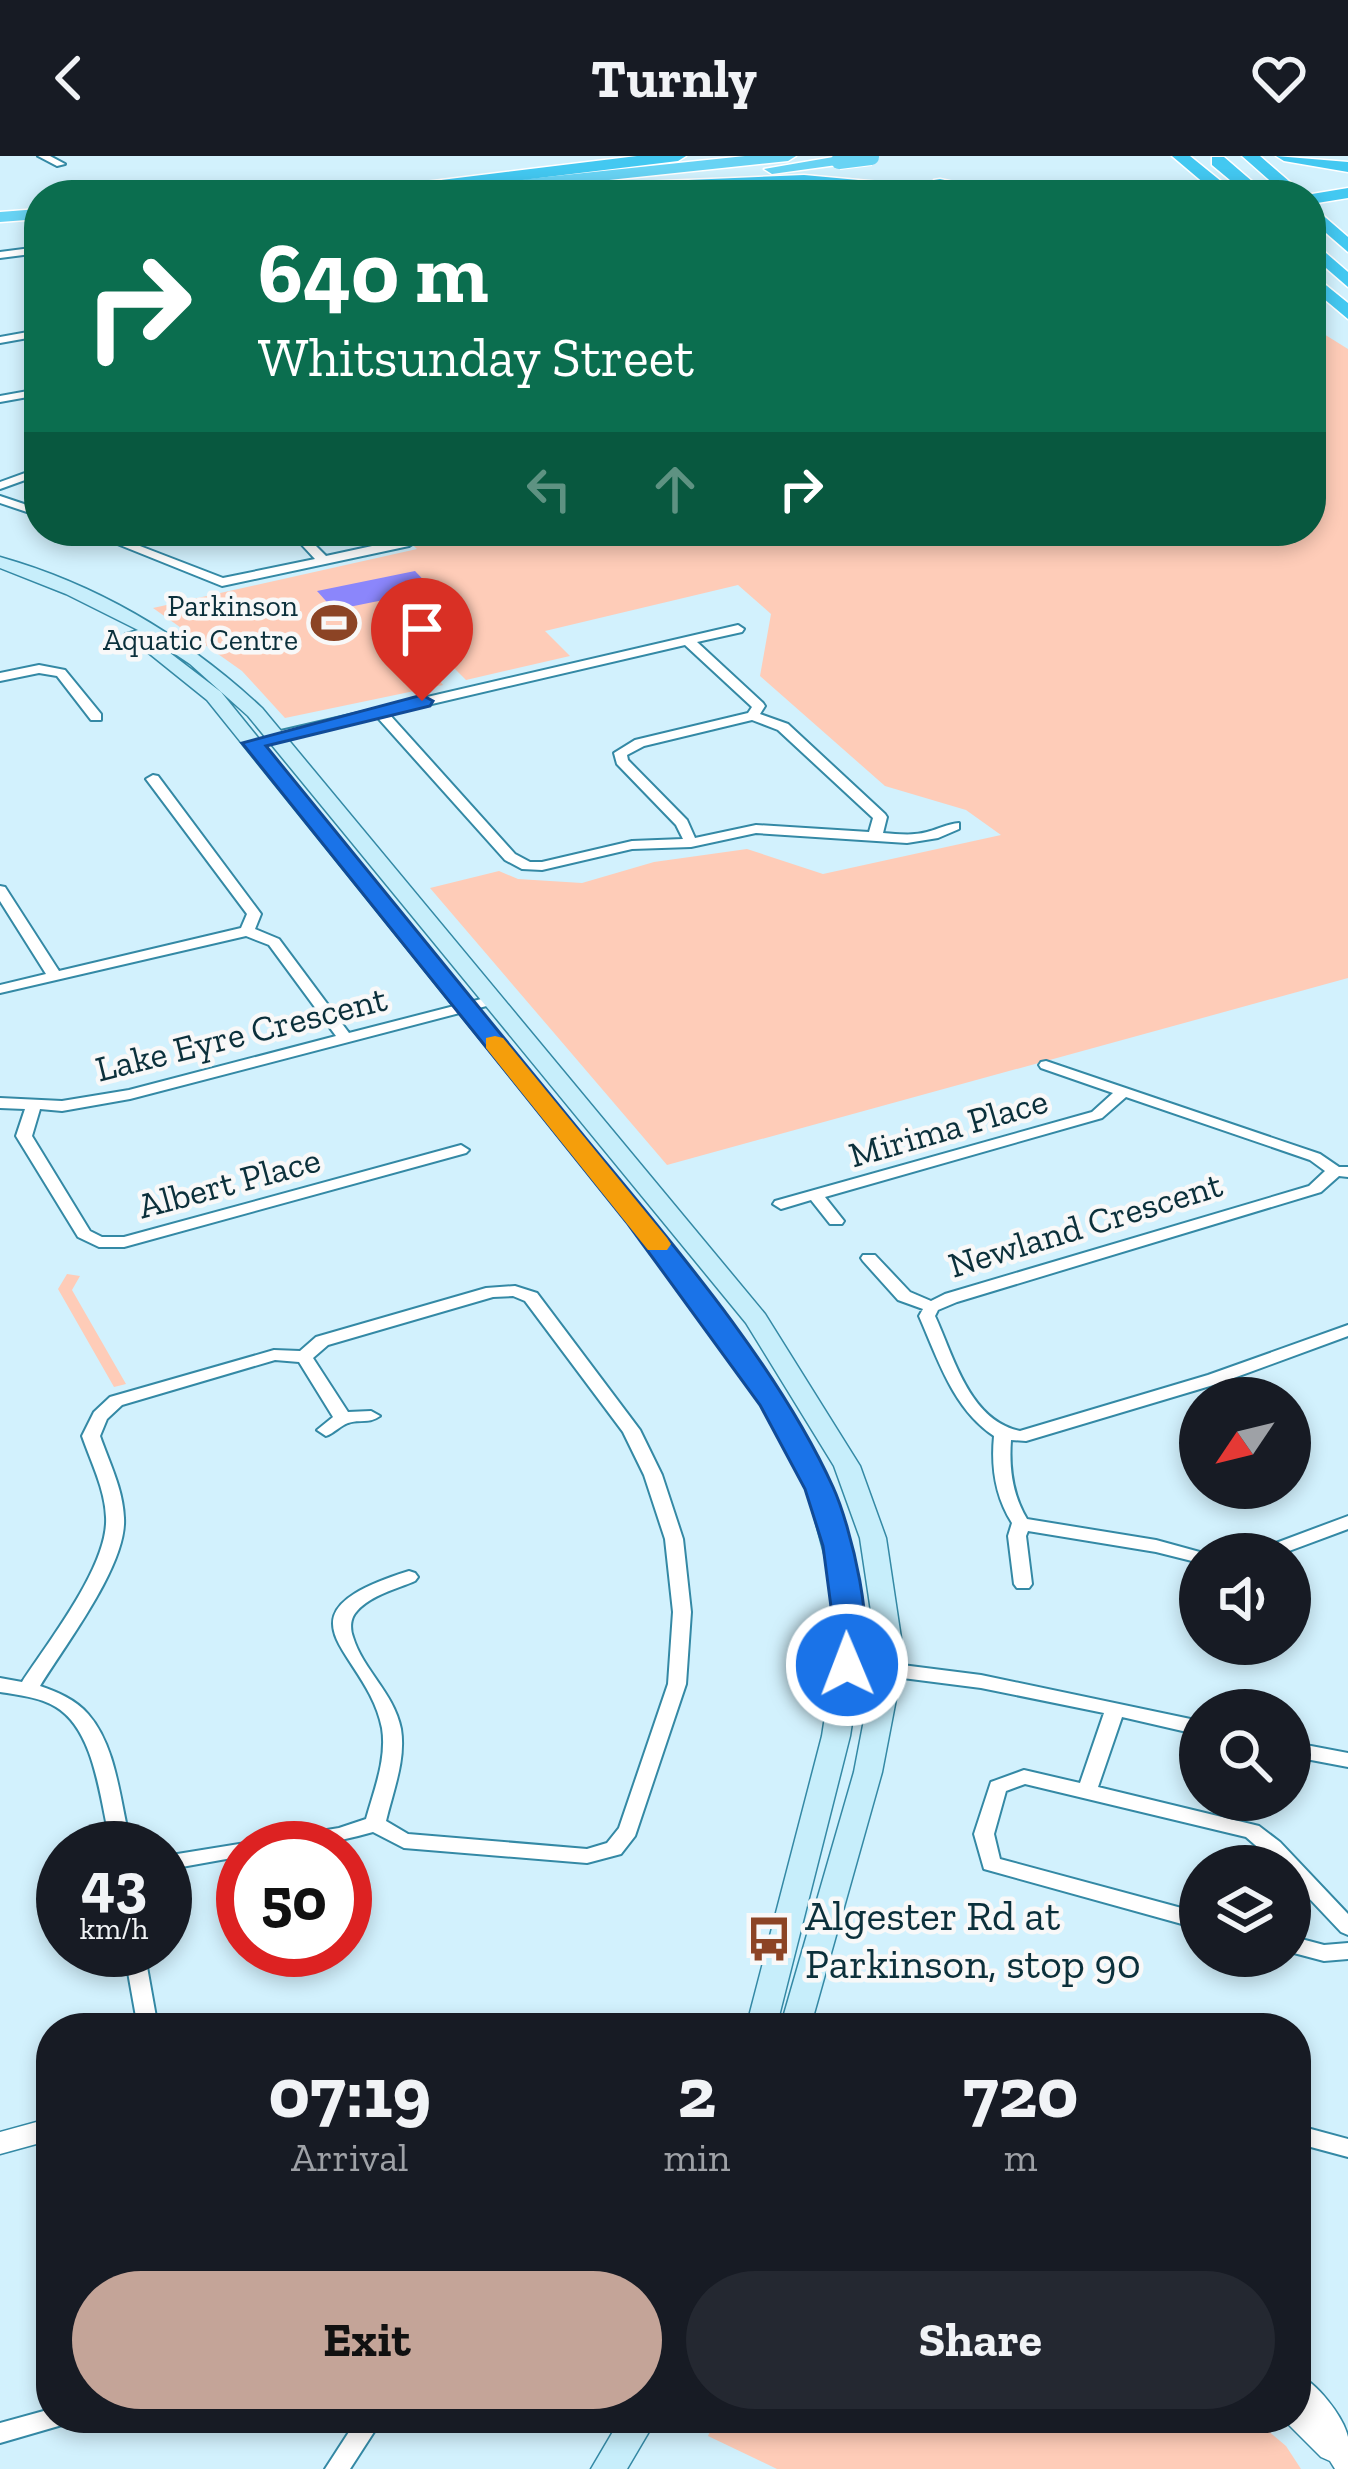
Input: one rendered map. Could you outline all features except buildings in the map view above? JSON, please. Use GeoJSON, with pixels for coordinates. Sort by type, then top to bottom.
{"type":"FeatureCollection","features":[{"type":"Feature","properties":{"kind":"highway"},"geometry":{"type":"LineString","coordinates":[[506,178],[614,156]]}},
{"type":"Feature","properties":{"kind":"highway"},"geometry":{"type":"LineString","coordinates":[[487,180],[678,156]]}},
{"type":"Feature","properties":{"kind":"highway"},"geometry":{"type":"LineString","coordinates":[[564,180],[788,156]]}},
{"type":"Feature","properties":{"kind":"highway"},"geometry":{"type":"LineString","coordinates":[[677,180],[875,156]]}},
{"type":"Feature","properties":{"kind":"highway"},"geometry":{"type":"LineString","coordinates":[[1180,156],[1210,180]]}},
{"type":"Feature","properties":{"kind":"highway"},"geometry":{"type":"LineString","coordinates":[[1211,156],[1241,180]]}},
{"type":"Feature","properties":{"kind":"highway"},"geometry":{"type":"LineString","coordinates":[[1250,156],[1278,180]]}},
{"type":"Feature","properties":{"kind":"highway"},"geometry":{"type":"LineString","coordinates":[[1284,156],[1348,167]]}},
{"type":"Feature","properties":{"kind":"highway"},"geometry":{"type":"LineString","coordinates":[[841,158],[926,180]]}},
{"type":"Feature","properties":{"kind":"highway"},"geometry":{"type":"LineString","coordinates":[[1326,216],[1348,247]]}},
{"type":"Feature","properties":{"kind":"highway"},"geometry":{"type":"LineString","coordinates":[[1326,260],[1348,282]]}},
{"type":"Feature","properties":{"kind":"highway"},"geometry":{"type":"LineString","coordinates":[[1326,294],[1348,317]]}},
{"type":"Feature","properties":{"kind":"main road"},"geometry":{"type":"LineString","coordinates":[[2,567],[91,596],[165,634],[207,665],[277,736],[755,1319],[827,1429],[847,1466],[873,1538],[884,1594],[888,1668],[868,1772],[799,2013]]}},
{"type":"Feature","properties":{"kind":"main road"},"geometry":{"type":"LineString","coordinates":[[2,567],[156,648],[214,696],[677,1269],[732,1341],[797,1443],[820,1489],[838,1546],[848,1622],[847,1665],[836,1736],[765,2013]]}},
{"type":"Feature","properties":{"kind":"main road"},"geometry":{"type":"LineString","coordinates":[[253,743],[277,736]]}},
{"type":"Feature","properties":{"kind":"main road"},"geometry":{"type":"LineString","coordinates":[[608,2469],[631,2433]]}},
{"type":"Feature","properties":{"kind":"street"},"geometry":{"type":"LineString","coordinates":[[43,156],[60,164]]}},
{"type":"Feature","properties":{"kind":"street"},"geometry":{"type":"LineString","coordinates":[[130,546],[222,582],[391,546]]}},
{"type":"Feature","properties":{"kind":"street"},"geometry":{"type":"LineString","coordinates":[[310,546],[324,561]]}},
{"type":"Feature","properties":{"kind":"street"},"geometry":{"type":"LineString","coordinates":[[277,736],[738,629]]}},
{"type":"Feature","properties":{"kind":"street"},"geometry":{"type":"LineString","coordinates":[[688,640],[759,706],[753,716]]}},
{"type":"Feature","properties":{"kind":"street"},"geometry":{"type":"LineString","coordinates":[[0,677],[39,669],[61,673],[96,717]]}},
{"type":"Feature","properties":{"kind":"street"},"geometry":{"type":"LineString","coordinates":[[380,711],[518,863],[542,866],[632,845],[692,843],[756,829],[875,837],[933,836],[954,826]]}},
{"type":"Feature","properties":{"kind":"street"},"geometry":{"type":"LineString","coordinates":[[692,843],[682,823],[622,761],[620,753],[640,743],[753,716],[783,727],[880,817],[875,837]]}},
{"type":"Feature","properties":{"kind":"street"},"geometry":{"type":"LineString","coordinates":[[153,779],[254,914],[247,931]]}},
{"type":"Feature","properties":{"kind":"street"},"geometry":{"type":"LineString","coordinates":[[0,890],[55,976]]}},
{"type":"Feature","properties":{"kind":"street"},"geometry":{"type":"LineString","coordinates":[[0,989],[247,931],[274,942],[345,1038]]}},
{"type":"Feature","properties":{"kind":"street","name":"Lake Eyre Crescent"},"geometry":{"type":"LineString","coordinates":[[0,1103],[33,1107],[130,1094],[493,1000]]}},
{"type":"Feature","properties":{"kind":"street"},"geometry":{"type":"LineString","coordinates":[[1046,1065],[1315,1156],[1341,1172]]}},
{"type":"Feature","properties":{"kind":"street","name":"Mirima Place"},"geometry":{"type":"LineString","coordinates":[[781,1204],[1097,1115],[1123,1092]]}},
{"type":"Feature","properties":{"kind":"street","name":"Albert Place"},"geometry":{"type":"LineString","coordinates":[[33,1107],[24,1136],[84,1234],[99,1242],[124,1242],[461,1150]]}},
{"type":"Feature","properties":{"kind":"street","name":"Newland Crescent"},"geometry":{"type":"LineString","coordinates":[[1003,1436],[981,1423],[927,1316],[932,1306],[1229,1212],[1316,1190],[1341,1172]]}},
{"type":"Feature","properties":{"kind":"street"},"geometry":{"type":"LineString","coordinates":[[816,1196],[836,1222]]}},
{"type":"Feature","properties":{"kind":"street"},"geometry":{"type":"LineString","coordinates":[[869,1258],[904,1296],[932,1306]]}},
{"type":"Feature","properties":{"kind":"street"},"geometry":{"type":"LineString","coordinates":[[29,1688],[106,1558],[115,1532],[115,1515],[91,1436],[100,1416],[128,1397],[274,1355],[304,1357],[322,1341],[492,1292],[515,1291],[531,1298],[631,1430],[653,1475],[674,1539],[682,1612],[677,1684],[628,1831],[614,1849],[587,1856],[404,1841],[372,1825]]}},
{"type":"Feature","properties":{"kind":"street"},"geometry":{"type":"LineString","coordinates":[[1179,1550],[1164,1545],[1120,1544],[1021,1523],[1009,1508],[1000,1454],[1003,1436],[1020,1437],[1135,1405],[1348,1330]]}},
{"type":"Feature","properties":{"kind":"street"},"geometry":{"type":"LineString","coordinates":[[304,1357],[343,1418]]}},
{"type":"Feature","properties":{"kind":"street"},"geometry":{"type":"LineString","coordinates":[[326,1430],[343,1418],[371,1416]]}},
{"type":"Feature","properties":{"kind":"street"},"geometry":{"type":"LineString","coordinates":[[1311,1536],[1348,1522]]}},
{"type":"Feature","properties":{"kind":"street"},"geometry":{"type":"LineString","coordinates":[[1021,1523],[1017,1536],[1023,1584]]}},
{"type":"Feature","properties":{"kind":"street"},"geometry":{"type":"LineString","coordinates":[[375,1824],[393,1748],[389,1720],[348,1649],[340,1624],[348,1605],[369,1591],[409,1577]]}},
{"type":"Feature","properties":{"kind":"street"},"geometry":{"type":"LineString","coordinates":[[847,1665],[1016,1685],[1179,1723]]}},
{"type":"Feature","properties":{"kind":"street"},"geometry":{"type":"LineString","coordinates":[[0,1685],[29,1688],[73,1709],[98,1741],[116,1821]]}},
{"type":"Feature","properties":{"kind":"street"},"geometry":{"type":"LineString","coordinates":[[1088,1789],[1115,1709]]}},
{"type":"Feature","properties":{"kind":"street"},"geometry":{"type":"LineString","coordinates":[[1311,1753],[1348,1760]]}},
{"type":"Feature","properties":{"kind":"street"},"geometry":{"type":"LineString","coordinates":[[1179,1915],[992,1864],[984,1834],[998,1787],[1024,1777],[1252,1832],[1273,1847],[1348,1927]]}},
{"type":"Feature","properties":{"kind":"street"},"geometry":{"type":"LineString","coordinates":[[1311,1950],[1348,1951]]}},
{"type":"Feature","properties":{"kind":"street"},"geometry":{"type":"LineString","coordinates":[[139,1977],[145,2013]]}},
{"type":"Feature","properties":{"kind":"street"},"geometry":{"type":"LineString","coordinates":[[0,2143],[36,2133]]}},
{"type":"Feature","properties":{"kind":"street"},"geometry":{"type":"LineString","coordinates":[[1311,2138],[1348,2148]]}},
{"type":"Feature","properties":{"kind":"street"},"geometry":{"type":"LineString","coordinates":[[1311,2406],[1345,2460]]}},
{"type":"Feature","properties":{"kind":"street"},"geometry":{"type":"LineString","coordinates":[[0,2433],[36,2423]]}},
{"type":"Feature","properties":{"kind":"street"},"geometry":{"type":"LineString","coordinates":[[1311,2427],[1345,2460]]}},
{"type":"Feature","properties":{"kind":"street"},"geometry":{"type":"LineString","coordinates":[[338,2469],[361,2433]]}},
{"type":"Feature","properties":{"kind":"shaded area"},"geometry":{"type":"Polygon","coordinates":[[[1326,335],[1348,349],[1348,978],[667,1165],[430,888],[499,871],[518,879],[582,883],[654,862],[747,849],[823,874],[1001,835],[966,810],[885,786],[760,676],[771,614],[738,585],[545,631],[570,656],[466,680],[440,654],[421,657],[443,685],[285,718],[242,671],[153,608],[417,549],[414,546],[1326,546],[1326,335]]]}},
{"type":"Feature","properties":{"kind":"shaded area"},"geometry":{"type":"Polygon","coordinates":[[[415,571],[433,590],[334,610],[317,591],[415,571]]]}},
{"type":"Feature","properties":{"kind":"shaded area"},"geometry":{"type":"Polygon","coordinates":[[[67,1274],[80,1276],[72,1290],[126,1384],[114,1387],[58,1289],[67,1274]]]}},
{"type":"Feature","properties":{"kind":"shaded area"},"geometry":{"type":"Polygon","coordinates":[[[1271,2433],[1301,2469],[777,2469],[708,2436],[1271,2433]]]}},
{"type":"Feature","properties":{"kind":"slow traffic"},"geometry":{"type":"LineString","coordinates":[[495,1043],[658,1244]]}},
{"type":"Feature","properties":{"kind":"place","name":"Parkinson Aquatic Centre"},"geometry":{"type":"Point","coordinates":[334,623]}},
{"type":"Feature","properties":{"kind":"place","name":"Algester Rd at Parkinson, stop 90"},"geometry":{"type":"Point","coordinates":[769,1939]}},
{"type":"Feature","properties":{"kind":"route"},"geometry":{"type":"LineString","coordinates":[[422,701],[253,743],[638,1219],[732,1341],[772,1402],[820,1489],[838,1546],[848,1622],[847,1665]]}}]}
